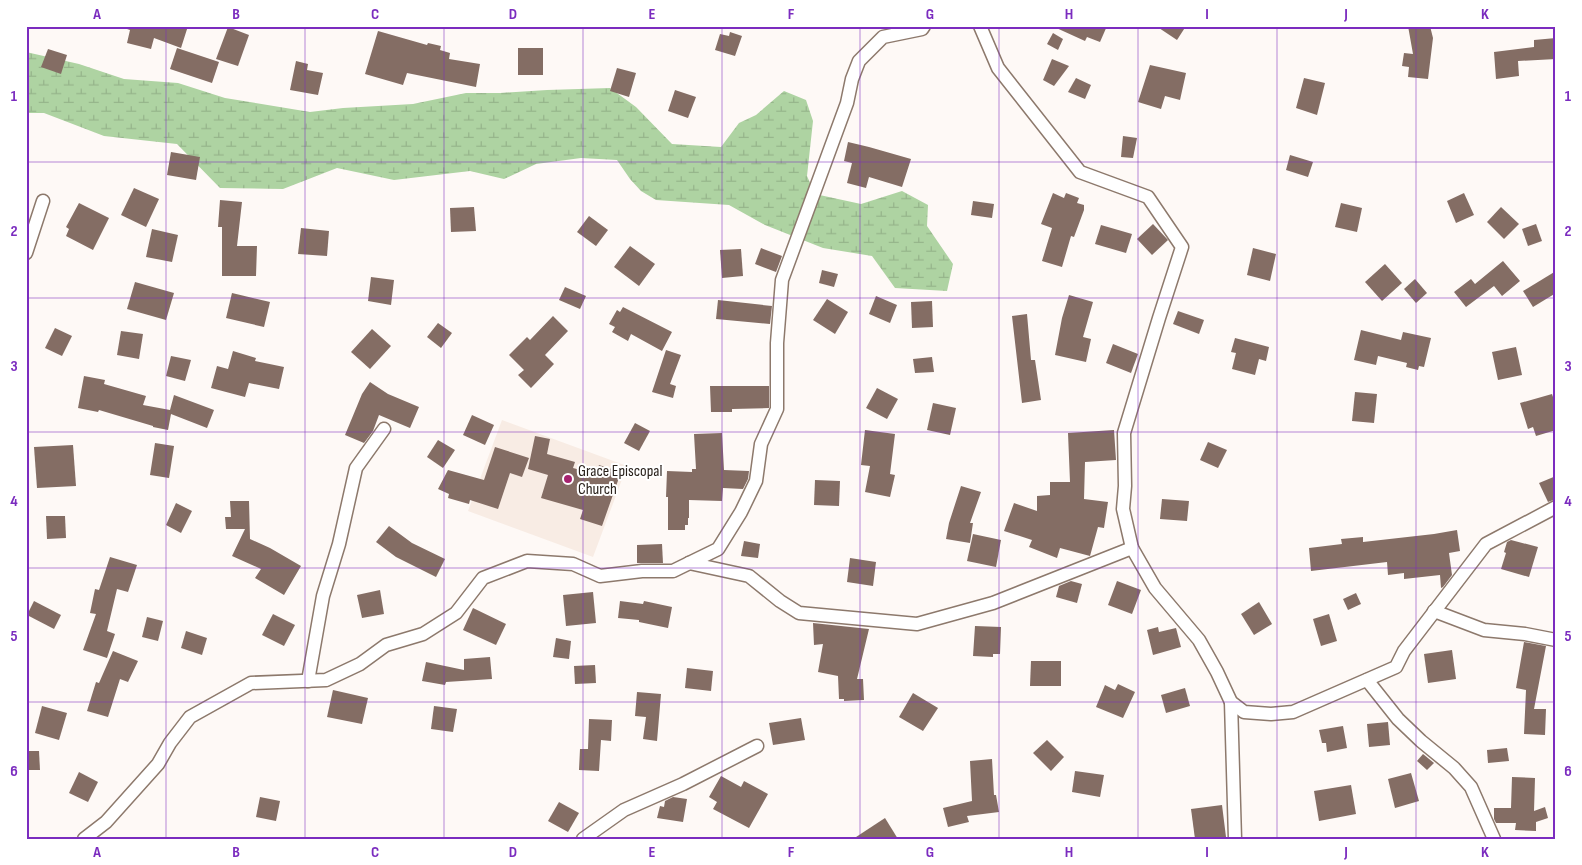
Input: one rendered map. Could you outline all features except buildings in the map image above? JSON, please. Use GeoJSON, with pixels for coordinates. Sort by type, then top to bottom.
{"type":"FeatureCollection","features":[{"type":"Feature","properties":{"kind":"street"},"geometry":{"type":"LineString","coordinates":[[84,839],[106,822],[158,764],[170,743],[190,717],[251,683],[326,680],[360,664],[386,645],[423,634],[456,613],[483,578],[527,561],[573,564],[600,576],[642,571],[673,571],[718,549],[741,512],[756,481],[761,444],[777,409],[777,343],[782,280],[847,103],[852,79],[859,61],[884,37],[922,29],[924,26]]}},
{"type":"Feature","properties":{"kind":"street"},"geometry":{"type":"LineString","coordinates":[[980,26],[998,68],[1080,172],[1148,197],[1182,247],[1124,433],[1125,486],[1123,509],[1132,548],[1155,588],[1178,612],[1199,640],[1231,702],[1235,839]]}},
{"type":"Feature","properties":{"kind":"street"},"geometry":{"type":"LineString","coordinates":[[26,253],[43,200]]}},
{"type":"Feature","properties":{"kind":"street"},"geometry":{"type":"LineString","coordinates":[[308,681],[323,596],[339,544],[356,468],[384,428]]}},
{"type":"Feature","properties":{"kind":"street"},"geometry":{"type":"LineString","coordinates":[[1231,702],[1244,712],[1271,714],[1293,712],[1396,667],[1404,652],[1486,544],[1556,507]]}},
{"type":"Feature","properties":{"kind":"street"},"geometry":{"type":"LineString","coordinates":[[689,563],[749,576],[780,601],[799,613],[917,624],[993,603],[1132,548]]}},
{"type":"Feature","properties":{"kind":"street"},"geometry":{"type":"LineString","coordinates":[[1434,611],[1484,630],[1526,634],[1556,640]]}},
{"type":"Feature","properties":{"kind":"street"},"geometry":{"type":"LineString","coordinates":[[1367,680],[1398,719],[1454,768],[1471,787],[1494,839]]}},
{"type":"Feature","properties":{"kind":"street"},"geometry":{"type":"LineString","coordinates":[[583,839],[624,810],[683,784],[757,746]]}},
{"type":"Feature","properties":{"kind":"shaded area"},"geometry":{"type":"Polygon","coordinates":[[[502,420],[627,466],[593,557],[468,511],[502,420]]]}},
{"type":"Feature","properties":{"kind":"green space"},"geometry":{"type":"Polygon","coordinates":[[[26,52],[79,64],[124,79],[178,83],[225,98],[310,112],[413,104],[466,93],[610,88],[636,107],[672,144],[721,147],[739,123],[756,115],[784,91],[806,100],[813,121],[807,176],[815,194],[861,204],[902,191],[928,205],[927,226],[953,264],[947,291],[895,288],[872,256],[823,248],[765,225],[729,205],[656,200],[641,191],[617,160],[581,158],[536,164],[504,179],[470,171],[394,180],[337,168],[283,189],[220,188],[177,144],[104,136],[44,113],[26,113],[26,52]]]}},
{"type":"Feature","properties":{"kind":"place","name":"Grace Episcopal Church"},"geometry":{"type":"Point","coordinates":[568,479]}}]}
